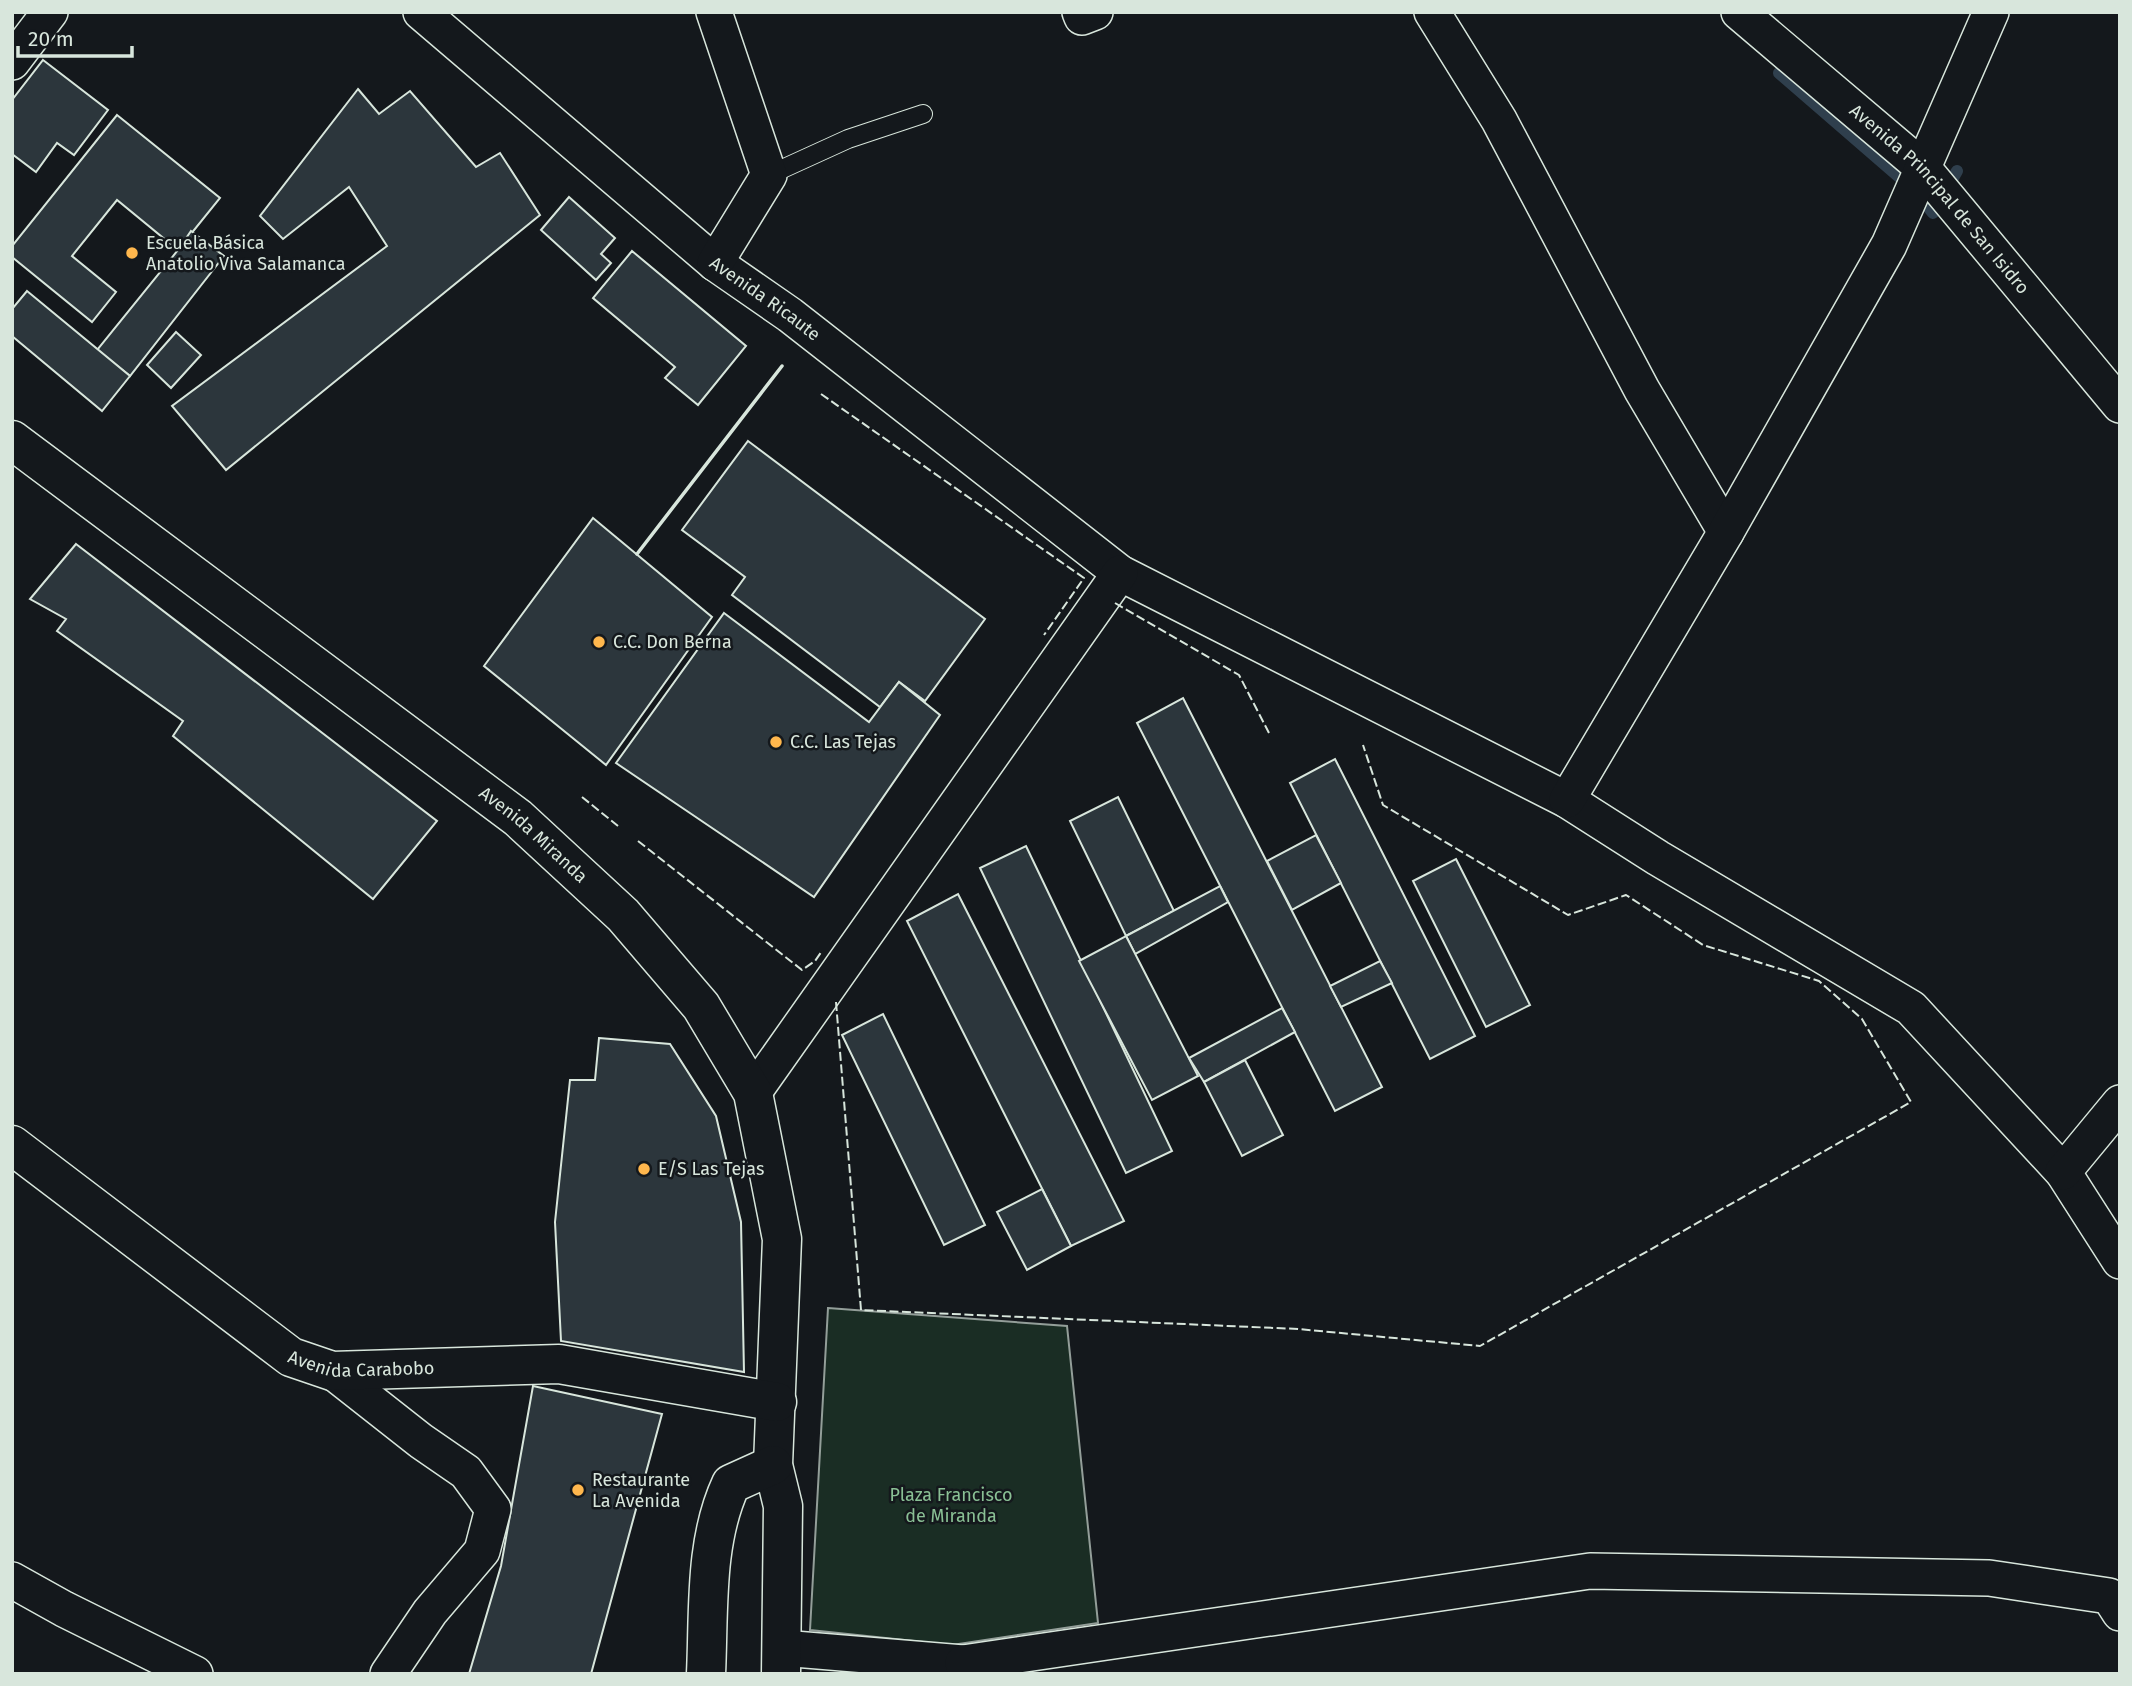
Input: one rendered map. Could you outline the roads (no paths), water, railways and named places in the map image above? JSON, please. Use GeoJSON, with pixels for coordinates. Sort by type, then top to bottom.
{"type":"FeatureCollection","features":[{"type":"Feature","properties":{"kind":"street"},"geometry":{"type":"LineString","coordinates":[[12,62],[50,12]]}},
{"type":"Feature","properties":{"kind":"street","name":"Avenida Ricaute"},"geometry":{"type":"LineString","coordinates":[[421,12],[715,263],[790,315],[1120,573],[1567,800],[1658,858],[1911,1008],[2063,1172],[2120,1261]]}},
{"type":"Feature","properties":{"kind":"street"},"geometry":{"type":"LineString","coordinates":[[714,12],[769,175],[715,263]]}},
{"type":"Feature","properties":{"kind":"street"},"geometry":{"type":"LineString","coordinates":[[1080,12],[1082,17],[1095,12]]}},
{"type":"Feature","properties":{"kind":"street"},"geometry":{"type":"LineString","coordinates":[[1432,12],[1499,120],[1642,390],[1726,532]]}},
{"type":"Feature","properties":{"kind":"street","name":"Avenida Principal de San Isidro"},"geometry":{"type":"LineString","coordinates":[[1739,12],[1922,167],[2120,405]]}},
{"type":"Feature","properties":{"kind":"street"},"geometry":{"type":"LineString","coordinates":[[1567,800],[1726,532],[1889,245],[1991,12]]}},
{"type":"Feature","properties":{"kind":"street","name":"Avenida Miranda"},"geometry":{"type":"LineString","coordinates":[[12,440],[518,818],[623,915],[701,1006],[753,1093],[782,1239],[777,1402],[772,1465],[783,1506],[781,1661]]}},
{"type":"Feature","properties":{"kind":"street"},"geometry":{"type":"LineString","coordinates":[[753,1093],[1120,573]]}},
{"type":"Feature","properties":{"kind":"street"},"geometry":{"type":"LineString","coordinates":[[2063,1172],[2120,1103]]}},
{"type":"Feature","properties":{"kind":"street","name":"Avenida Carabobo"},"geometry":{"type":"LineString","coordinates":[[12,1145],[291,1357],[332,1371],[559,1364],[777,1402]]}},
{"type":"Feature","properties":{"kind":"street"},"geometry":{"type":"LineString","coordinates":[[332,1371],[421,1441],[466,1472],[493,1509],[482,1551],[430,1612],[387,1674]]}},
{"type":"Feature","properties":{"kind":"street"},"geometry":{"type":"LineString","coordinates":[[706,1674],[713,1543],[720,1508],[731,1484],[772,1465]]}},
{"type":"Feature","properties":{"kind":"street"},"geometry":{"type":"LineString","coordinates":[[781,1661],[966,1669],[1590,1571],[1989,1578],[2109,1596],[2120,1614]]}},
{"type":"Feature","properties":{"kind":"street"},"geometry":{"type":"LineString","coordinates":[[12,1580],[195,1674]]}},
{"type":"Feature","properties":{"kind":"lane"},"geometry":{"type":"LineString","coordinates":[[769,175],[848,139],[923,114]]}},
{"type":"Feature","properties":{"kind":"waterway"},"geometry":{"type":"LineString","coordinates":[[1779,73],[1913,189],[1933,213],[1957,171]]}},
{"type":"Feature","properties":{"kind":"place","name":"Escuela Básica Anatolio Viva Salamanca"},"geometry":{"type":"Point","coordinates":[132,253]}},
{"type":"Feature","properties":{"kind":"place","name":"C.C. Don Berna"},"geometry":{"type":"Point","coordinates":[599,642]}},
{"type":"Feature","properties":{"kind":"place","name":"C.C. Las Tejas"},"geometry":{"type":"Point","coordinates":[776,742]}},
{"type":"Feature","properties":{"kind":"place","name":"E/S Las Tejas"},"geometry":{"type":"Point","coordinates":[644,1169]}},
{"type":"Feature","properties":{"kind":"place","name":"Restaurante La Avenida"},"geometry":{"type":"Point","coordinates":[578,1490]}},
{"type":"Feature","properties":{"kind":"park label","name":"Plaza Francisco de Miranda"},"geometry":{"type":"Point","coordinates":[951,1505]}}]}
